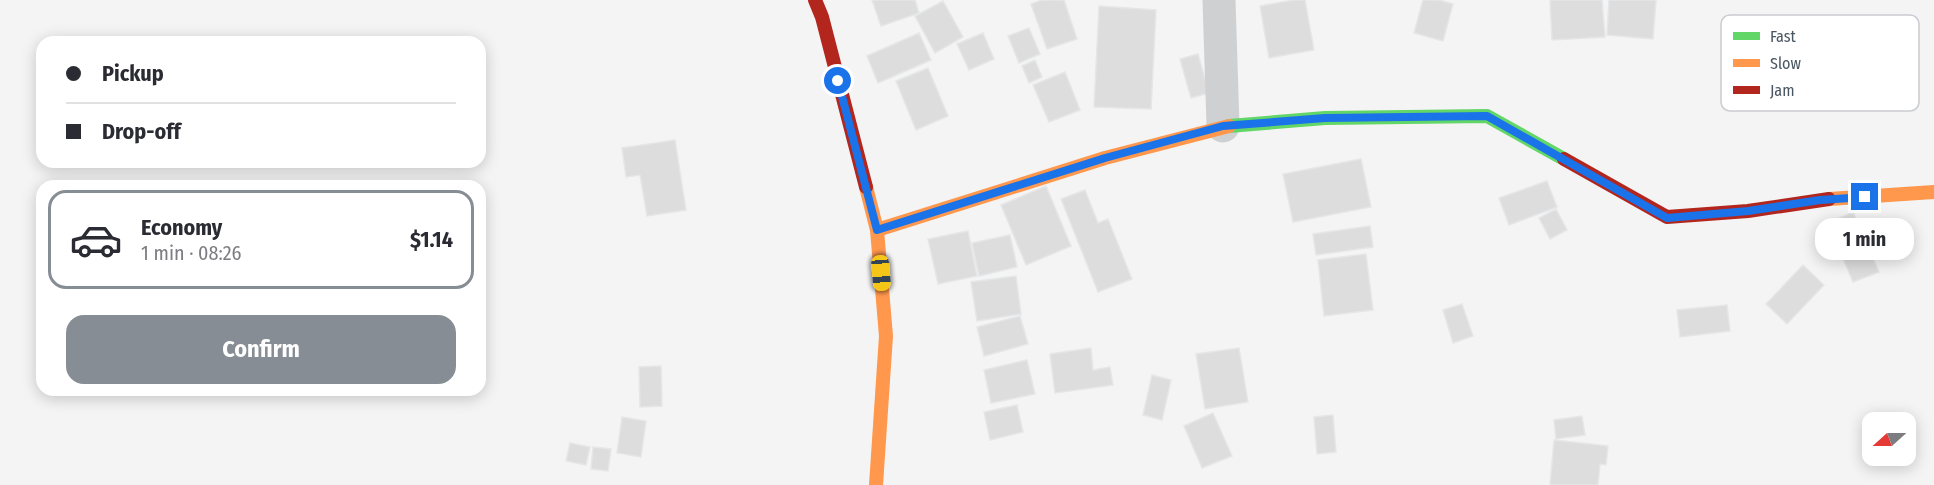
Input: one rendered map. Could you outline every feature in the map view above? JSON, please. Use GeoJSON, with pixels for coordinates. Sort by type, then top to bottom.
{"type":"FeatureCollection","features":[{"type":"Feature","properties":{"kind":"street"},"geometry":{"type":"LineString","coordinates":[[815,0],[822,17],[877,230],[886,336],[876,485]]}},
{"type":"Feature","properties":{"kind":"street"},"geometry":{"type":"LineString","coordinates":[[1220,0],[1223,126]]}},
{"type":"Feature","properties":{"kind":"street"},"geometry":{"type":"LineString","coordinates":[[877,230],[1105,158],[1223,126],[1325,118],[1487,116],[1667,218],[1748,211],[1820,200],[1934,192]]}},
{"type":"Feature","properties":{"kind":"building"},"geometry":{"type":"Polygon","coordinates":[[[872,0],[915,0],[919,13],[881,26],[872,0]]]}},
{"type":"Feature","properties":{"kind":"building"},"geometry":{"type":"Polygon","coordinates":[[[1042,0],[1064,0],[1077,39],[1047,49],[1031,4],[1042,0]]]}},
{"type":"Feature","properties":{"kind":"building"},"geometry":{"type":"Polygon","coordinates":[[[1305,0],[1314,50],[1269,58],[1260,6],[1305,0]]]}},
{"type":"Feature","properties":{"kind":"building"},"geometry":{"type":"Polygon","coordinates":[[[1423,0],[1439,0],[1453,4],[1443,41],[1414,33],[1423,0]]]}},
{"type":"Feature","properties":{"kind":"building"},"geometry":{"type":"Polygon","coordinates":[[[1550,0],[1602,0],[1605,37],[1552,40],[1550,0]]]}},
{"type":"Feature","properties":{"kind":"building"},"geometry":{"type":"Polygon","coordinates":[[[1609,0],[1656,0],[1653,39],[1607,35],[1609,0]]]}},
{"type":"Feature","properties":{"kind":"building"},"geometry":{"type":"Polygon","coordinates":[[[943,1],[963,37],[935,53],[915,16],[943,1]]]}},
{"type":"Feature","properties":{"kind":"building"},"geometry":{"type":"Polygon","coordinates":[[[1099,6],[1156,10],[1151,109],[1094,107],[1099,6]]]}},
{"type":"Feature","properties":{"kind":"building"},"geometry":{"type":"Polygon","coordinates":[[[1029,28],[1040,54],[1019,63],[1008,36],[1029,28]]]}},
{"type":"Feature","properties":{"kind":"building"},"geometry":{"type":"Polygon","coordinates":[[[919,33],[931,60],[878,83],[867,56],[919,33]]]}},
{"type":"Feature","properties":{"kind":"building"},"geometry":{"type":"Polygon","coordinates":[[[983,33],[994,59],[969,70],[957,44],[983,33]]]}},
{"type":"Feature","properties":{"kind":"building"},"geometry":{"type":"Polygon","coordinates":[[[1198,54],[1209,93],[1191,98],[1180,59],[1198,54]]]}},
{"type":"Feature","properties":{"kind":"building"},"geometry":{"type":"Polygon","coordinates":[[[1035,60],[1042,77],[1029,83],[1022,66],[1035,60]]]}},
{"type":"Feature","properties":{"kind":"building"},"geometry":{"type":"Polygon","coordinates":[[[928,68],[948,116],[916,130],[896,81],[928,68]]]}},
{"type":"Feature","properties":{"kind":"building"},"geometry":{"type":"Polygon","coordinates":[[[1065,72],[1080,110],[1049,122],[1033,85],[1065,72]]]}},
{"type":"Feature","properties":{"kind":"building"},"geometry":{"type":"Polygon","coordinates":[[[675,140],[686,210],[647,216],[640,175],[626,177],[622,148],[675,140]]]}},
{"type":"Feature","properties":{"kind":"building"},"geometry":{"type":"Polygon","coordinates":[[[1361,159],[1371,207],[1293,222],[1283,174],[1361,159]]]}},
{"type":"Feature","properties":{"kind":"building"},"geometry":{"type":"Polygon","coordinates":[[[1547,181],[1557,207],[1509,225],[1499,198],[1547,181]]]}},
{"type":"Feature","properties":{"kind":"building"},"geometry":{"type":"Polygon","coordinates":[[[1046,186],[1071,246],[1026,265],[1001,205],[1046,186]]]}},
{"type":"Feature","properties":{"kind":"building"},"geometry":{"type":"Polygon","coordinates":[[[1085,190],[1098,223],[1108,219],[1132,279],[1098,292],[1061,199],[1085,190]]]}},
{"type":"Feature","properties":{"kind":"building"},"geometry":{"type":"Polygon","coordinates":[[[1556,209],[1567,230],[1550,239],[1539,218],[1556,209]]]}},
{"type":"Feature","properties":{"kind":"building"},"geometry":{"type":"Polygon","coordinates":[[[1853,212],[1879,272],[1853,282],[1828,223],[1853,212]]]}},
{"type":"Feature","properties":{"kind":"building"},"geometry":{"type":"Polygon","coordinates":[[[1370,226],[1373,247],[1316,255],[1313,234],[1370,226]]]}},
{"type":"Feature","properties":{"kind":"building"},"geometry":{"type":"Polygon","coordinates":[[[968,231],[977,276],[938,284],[928,239],[968,231]]]}},
{"type":"Feature","properties":{"kind":"building"},"geometry":{"type":"Polygon","coordinates":[[[1010,235],[1017,267],[979,276],[972,243],[1010,235]]]}},
{"type":"Feature","properties":{"kind":"building"},"geometry":{"type":"Polygon","coordinates":[[[1366,254],[1373,310],[1324,316],[1318,260],[1366,254]]]}},
{"type":"Feature","properties":{"kind":"building"},"geometry":{"type":"Polygon","coordinates":[[[1803,265],[1824,285],[1787,324],[1766,304],[1803,265]]]}},
{"type":"Feature","properties":{"kind":"building"},"geometry":{"type":"Polygon","coordinates":[[[1016,276],[1021,314],[977,321],[971,282],[1016,276]]]}},
{"type":"Feature","properties":{"kind":"building"},"geometry":{"type":"Polygon","coordinates":[[[1462,304],[1473,336],[1453,343],[1443,310],[1462,304]]]}},
{"type":"Feature","properties":{"kind":"building"},"geometry":{"type":"Polygon","coordinates":[[[1727,305],[1730,331],[1680,337],[1677,310],[1727,305]]]}},
{"type":"Feature","properties":{"kind":"building"},"geometry":{"type":"Polygon","coordinates":[[[1020,316],[1028,344],[984,356],[977,327],[1020,316]]]}},
{"type":"Feature","properties":{"kind":"building"},"geometry":{"type":"Polygon","coordinates":[[[1091,348],[1093,370],[1110,367],[1113,385],[1055,393],[1050,354],[1091,348]]]}},
{"type":"Feature","properties":{"kind":"building"},"geometry":{"type":"Polygon","coordinates":[[[1239,348],[1248,402],[1205,409],[1196,354],[1239,348]]]}},
{"type":"Feature","properties":{"kind":"building"},"geometry":{"type":"Polygon","coordinates":[[[1027,360],[1035,394],[991,403],[984,370],[1027,360]]]}},
{"type":"Feature","properties":{"kind":"building"},"geometry":{"type":"Polygon","coordinates":[[[661,366],[662,406],[640,407],[639,367],[661,366]]]}},
{"type":"Feature","properties":{"kind":"building"},"geometry":{"type":"Polygon","coordinates":[[[1152,375],[1171,380],[1162,420],[1143,415],[1152,375]]]}},
{"type":"Feature","properties":{"kind":"building"},"geometry":{"type":"Polygon","coordinates":[[[1017,405],[1023,432],[990,440],[984,412],[1017,405]]]}},
{"type":"Feature","properties":{"kind":"building"},"geometry":{"type":"Polygon","coordinates":[[[1213,413],[1232,456],[1202,468],[1184,426],[1213,413]]]}},
{"type":"Feature","properties":{"kind":"building"},"geometry":{"type":"Polygon","coordinates":[[[1333,415],[1336,452],[1317,454],[1314,417],[1333,415]]]}},
{"type":"Feature","properties":{"kind":"building"},"geometry":{"type":"Polygon","coordinates":[[[1582,416],[1585,435],[1556,439],[1554,420],[1582,416]]]}},
{"type":"Feature","properties":{"kind":"building"},"geometry":{"type":"Polygon","coordinates":[[[622,417],[646,421],[641,457],[617,453],[622,417]]]}},
{"type":"Feature","properties":{"kind":"building"},"geometry":{"type":"Polygon","coordinates":[[[1554,440],[1608,446],[1606,465],[1600,464],[1598,485],[1550,485],[1554,440]]]}},
{"type":"Feature","properties":{"kind":"building"},"geometry":{"type":"Polygon","coordinates":[[[570,443],[590,447],[586,465],[566,461],[570,443]]]}},
{"type":"Feature","properties":{"kind":"building"},"geometry":{"type":"Polygon","coordinates":[[[593,447],[611,449],[608,471],[591,469],[593,447]]]}},
{"type":"Feature","properties":{"kind":"traffic: fast"},"geometry":{"type":"LineString","coordinates":[[1229,126],[1325,118],[1487,116],[1564,159]]}},
{"type":"Feature","properties":{"kind":"traffic: slow"},"geometry":{"type":"LineString","coordinates":[[877,230],[1105,158],[1229,126]]}},
{"type":"Feature","properties":{"kind":"traffic: slow"},"geometry":{"type":"LineString","coordinates":[[866,187],[877,230],[886,336],[876,485]]}},
{"type":"Feature","properties":{"kind":"traffic: slow"},"geometry":{"type":"LineString","coordinates":[[1829,199],[1934,192]]}},
{"type":"Feature","properties":{"kind":"traffic: jam"},"geometry":{"type":"LineString","coordinates":[[815,0],[822,17],[866,187]]}},
{"type":"Feature","properties":{"kind":"traffic: jam"},"geometry":{"type":"LineString","coordinates":[[1564,159],[1667,217],[1748,211],[1829,199]]}},
{"type":"Feature","properties":{"kind":"route"},"geometry":{"type":"LineString","coordinates":[[838,81],[877,230],[1105,158],[1223,126],[1325,118],[1487,116],[1667,218],[1865,197]]}}]}
